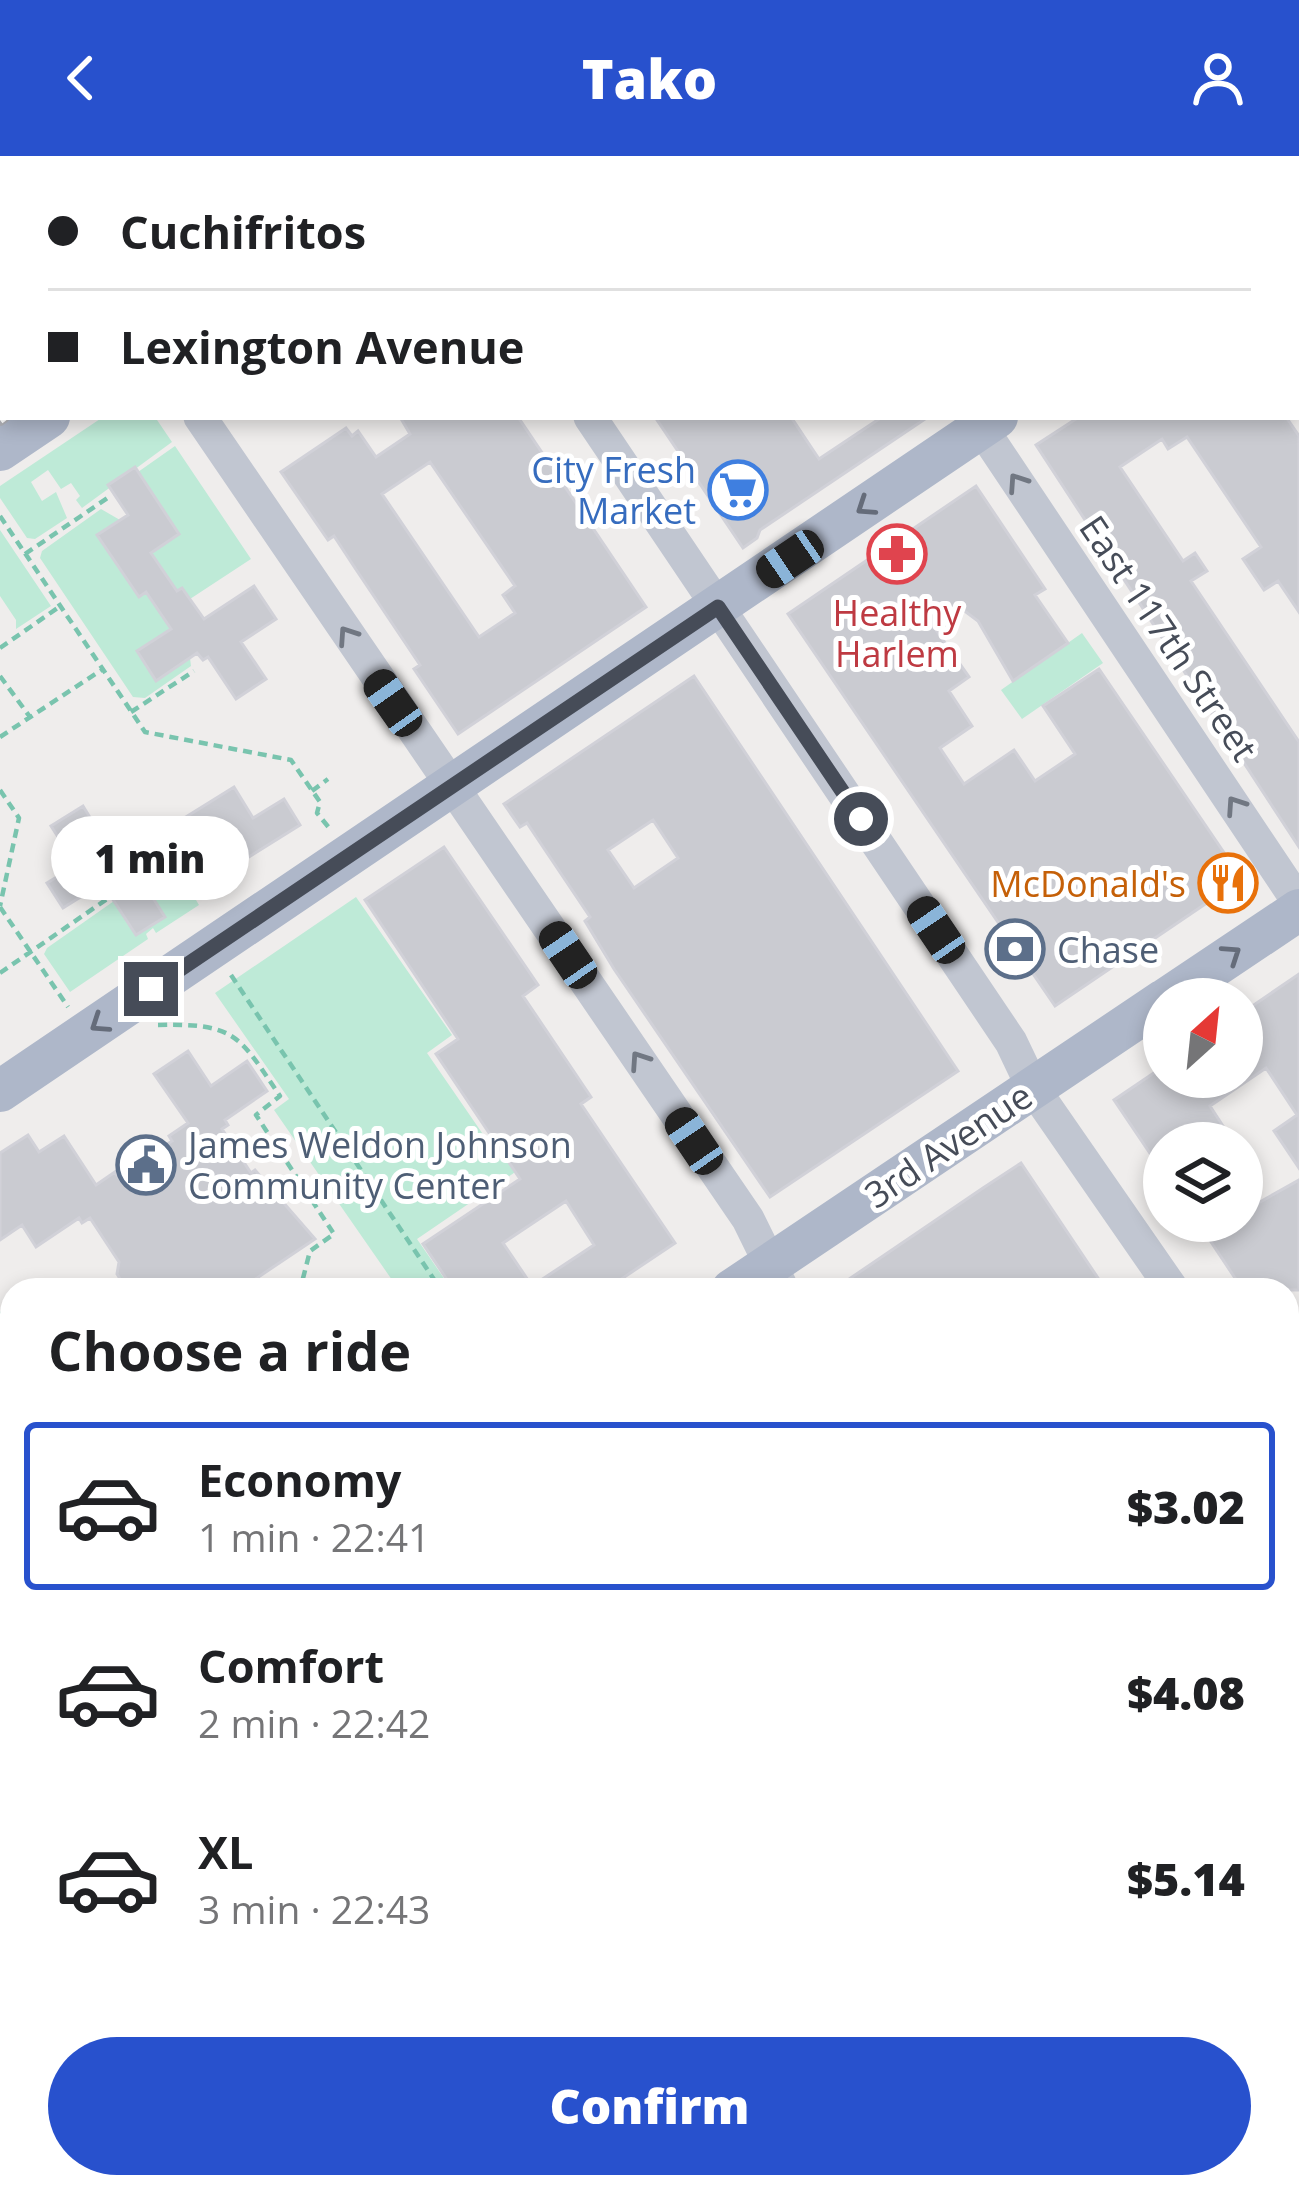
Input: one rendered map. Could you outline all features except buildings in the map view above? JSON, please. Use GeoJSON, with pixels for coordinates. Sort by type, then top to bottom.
{"type":"FeatureCollection","features":[{"type":"Feature","properties":{"kind":"main road"},"geometry":{"type":"LineString","coordinates":[[0,449],[44,420]]}},
{"type":"Feature","properties":{"kind":"main road"},"geometry":{"type":"LineString","coordinates":[[0,1091],[718,607],[984,420]]}},
{"type":"Feature","properties":{"kind":"main road","name":"3rd Avenue"},"geometry":{"type":"LineString","coordinates":[[1197,978],[1299,907]]}},
{"type":"Feature","properties":{"kind":"main road","name":"3rd Avenue"},"geometry":{"type":"LineString","coordinates":[[776,1277],[1033,1088],[1143,1015]]}},
{"type":"Feature","properties":{"kind":"street"},"geometry":{"type":"LineString","coordinates":[[202,420],[748,1219],[776,1277]]}},
{"type":"Feature","properties":{"kind":"street"},"geometry":{"type":"LineString","coordinates":[[592,420],[1010,1040],[1033,1088],[1165,1278]]}},
{"type":"Feature","properties":{"kind":"street","name":"East 117th Street"},"geometry":{"type":"LineString","coordinates":[[984,420],[1299,907]]}},
{"type":"Feature","properties":{"kind":"path"},"geometry":{"type":"LineString","coordinates":[[25,554],[109,497]]}},
{"type":"Feature","properties":{"kind":"path"},"geometry":{"type":"LineString","coordinates":[[0,516],[145,732],[291,760],[320,802],[317,813],[330,830]]}},
{"type":"Feature","properties":{"kind":"path"},"geometry":{"type":"LineString","coordinates":[[0,648],[60,606]]}},
{"type":"Feature","properties":{"kind":"path"},"geometry":{"type":"LineString","coordinates":[[0,737],[103,669]]}},
{"type":"Feature","properties":{"kind":"path"},"geometry":{"type":"LineString","coordinates":[[131,712],[194,671]]}},
{"type":"Feature","properties":{"kind":"path"},"geometry":{"type":"LineString","coordinates":[[0,676],[30,717]]}},
{"type":"Feature","properties":{"kind":"path"},"geometry":{"type":"LineString","coordinates":[[312,791],[328,779]]}},
{"type":"Feature","properties":{"kind":"path"},"geometry":{"type":"LineString","coordinates":[[0,790],[19,818],[0,906],[68,1007]]}},
{"type":"Feature","properties":{"kind":"path"},"geometry":{"type":"LineString","coordinates":[[0,973],[106,899]]}},
{"type":"Feature","properties":{"kind":"path"},"geometry":{"type":"LineString","coordinates":[[230,974],[433,1278]]}},
{"type":"Feature","properties":{"kind":"path"},"geometry":{"type":"LineString","coordinates":[[154,1025],[188,1024],[240,1038],[280,1096],[256,1115],[334,1234],[310,1251],[303,1278]]}},
{"type":"Feature","properties":{"kind":"green space"},"geometry":{"type":"Polygon","coordinates":[[[99,420],[157,420],[172,442],[82,508],[71,483],[61,489],[48,470],[31,482],[42,501],[56,492],[67,518],[35,539],[27,538],[0,498],[0,486],[99,420]]]}},
{"type":"Feature","properties":{"kind":"green space"},"geometry":{"type":"Polygon","coordinates":[[[175,446],[251,559],[190,599],[183,588],[176,592],[151,553],[179,533],[138,472],[175,446]]]}},
{"type":"Feature","properties":{"kind":"green space"},"geometry":{"type":"Polygon","coordinates":[[[101,509],[120,520],[98,536],[138,596],[146,592],[171,629],[137,652],[156,680],[190,658],[191,666],[145,698],[133,697],[40,558],[42,551],[101,509]]]}},
{"type":"Feature","properties":{"kind":"green space"},"geometry":{"type":"Polygon","coordinates":[[[0,530],[51,606],[16,629],[16,620],[0,596],[0,530]]]}},
{"type":"Feature","properties":{"kind":"green space"},"geometry":{"type":"Polygon","coordinates":[[[1082,633],[1103,663],[1022,719],[1001,690],[1082,633]]]}},
{"type":"Feature","properties":{"kind":"green space"},"geometry":{"type":"Polygon","coordinates":[[[172,860],[199,905],[156,933],[153,928],[146,934],[148,939],[70,992],[44,954],[47,948],[114,901],[136,935],[164,917],[141,879],[172,860]]]}},
{"type":"Feature","properties":{"kind":"green space"},"geometry":{"type":"Polygon","coordinates":[[[356,897],[452,1035],[427,1053],[500,1159],[533,1138],[543,1153],[417,1239],[444,1278],[391,1278],[274,1110],[289,1099],[215,993],[356,897]]]}},
{"type":"Feature","properties":{"kind":"place","name":"City Fresh Market"},"geometry":{"type":"Point","coordinates":[738,490]}},
{"type":"Feature","properties":{"kind":"place","name":"Healthy Harlem"},"geometry":{"type":"Point","coordinates":[897,554]}},
{"type":"Feature","properties":{"kind":"place","name":"McDonald's"},"geometry":{"type":"Point","coordinates":[1228,883]}},
{"type":"Feature","properties":{"kind":"place","name":"Chase"},"geometry":{"type":"Point","coordinates":[1015,949]}},
{"type":"Feature","properties":{"kind":"place","name":"James Weldon Johnson Community Center"},"geometry":{"type":"Point","coordinates":[146,1165]}},
{"type":"Feature","properties":{"kind":"route"},"geometry":{"type":"LineString","coordinates":[[151,989],[718,607],[861,819]]}}]}
